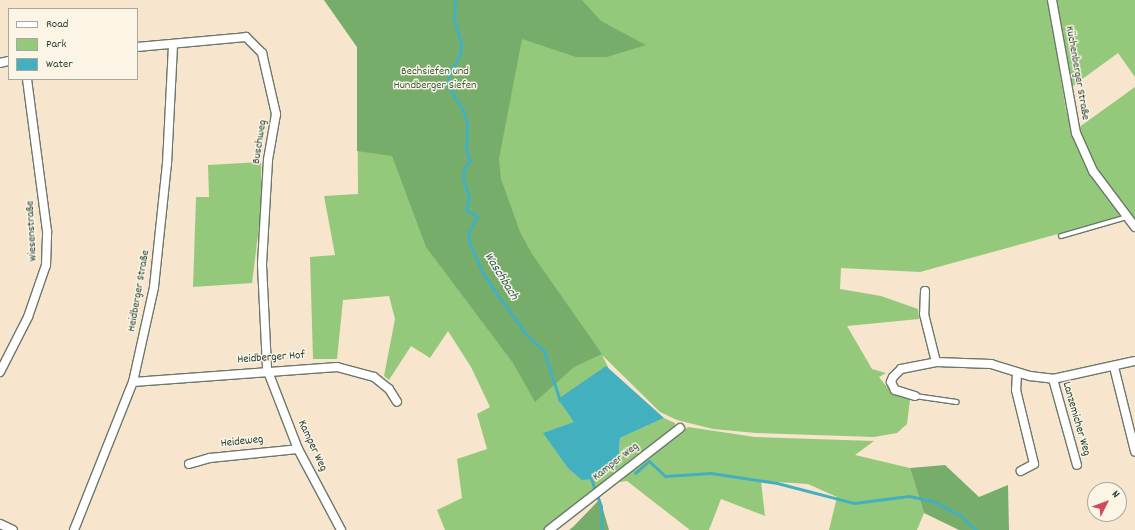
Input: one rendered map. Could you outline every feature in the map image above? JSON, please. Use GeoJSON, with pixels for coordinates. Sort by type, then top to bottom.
{"type":"FeatureCollection","features":[{"type":"Feature","properties":{"kind":"street","name":"Küchenberger Straße"},"geometry":{"type":"LineString","coordinates":[[1052,0],[1076,133],[1093,171],[1135,227]]}},
{"type":"Feature","properties":{"kind":"street","name":"Buschweg"},"geometry":{"type":"LineString","coordinates":[[138,48],[246,36],[262,53],[276,114],[268,160],[262,265],[267,370]]}},
{"type":"Feature","properties":{"kind":"street","name":"Heidberger Straße"},"geometry":{"type":"LineString","coordinates":[[74,530],[133,382],[154,287],[167,171],[174,44]]}},
{"type":"Feature","properties":{"kind":"street","name":"Wiesenstraße"},"geometry":{"type":"LineString","coordinates":[[0,372],[28,317],[46,265],[46,223],[27,80]]}},
{"type":"Feature","properties":{"kind":"street"},"geometry":{"type":"LineString","coordinates":[[925,291],[924,314],[936,362]]}},
{"type":"Feature","properties":{"kind":"street","name":"Lanzemicher Weg"},"geometry":{"type":"LineString","coordinates":[[915,396],[895,390],[891,382],[893,377],[901,369],[936,362],[991,364],[1017,373],[1053,379],[1114,367],[1135,361]]}},
{"type":"Feature","properties":{"kind":"street"},"geometry":{"type":"LineString","coordinates":[[1114,367],[1135,451]]}},
{"type":"Feature","properties":{"kind":"street","name":"Heidberger Hof"},"geometry":{"type":"LineString","coordinates":[[133,382],[267,370],[355,369],[384,385],[397,402]]}},
{"type":"Feature","properties":{"kind":"street","name":"Kamper Weg"},"geometry":{"type":"LineString","coordinates":[[267,370],[298,448],[341,530]]}},
{"type":"Feature","properties":{"kind":"street"},"geometry":{"type":"LineString","coordinates":[[1017,373],[1016,390],[1034,464],[1021,471]]}},
{"type":"Feature","properties":{"kind":"street","name":"Lanzemicher Weg"},"geometry":{"type":"LineString","coordinates":[[1053,379],[1077,465]]}},
{"type":"Feature","properties":{"kind":"street","name":"Kamper Weg"},"geometry":{"type":"LineString","coordinates":[[549,530],[680,428]]}},
{"type":"Feature","properties":{"kind":"street","name":"Heideweg"},"geometry":{"type":"LineString","coordinates":[[189,464],[210,458],[298,448]]}},
{"type":"Feature","properties":{"kind":"street"},"geometry":{"type":"LineString","coordinates":[[0,524],[13,530]]}},
{"type":"Feature","properties":{"kind":"lane"},"geometry":{"type":"LineString","coordinates":[[1061,236],[1127,217]]}},
{"type":"Feature","properties":{"kind":"lane"},"geometry":{"type":"LineString","coordinates":[[915,396],[957,402]]}},
{"type":"Feature","properties":{"kind":"green space"},"geometry":{"type":"Polygon","coordinates":[[[324,0],[1048,0],[1066,110],[1078,150],[1123,216],[920,272],[841,268],[840,289],[881,296],[918,309],[919,319],[847,326],[872,369],[886,373],[879,377],[887,387],[910,400],[907,424],[897,433],[874,437],[756,433],[713,429],[677,420],[660,412],[602,355],[608,367],[618,466],[620,438],[664,418],[675,423],[675,428],[552,530],[445,530],[437,510],[462,498],[457,459],[487,449],[477,414],[490,407],[471,367],[448,331],[430,358],[411,346],[389,380],[384,376],[395,319],[389,296],[343,300],[337,359],[313,359],[310,257],[335,255],[324,196],[358,194],[357,47],[324,0]]]}},
{"type":"Feature","properties":{"kind":"green space","name":"Bechsiefen und Hundberger Siefen"},"geometry":{"type":"Polygon","coordinates":[[[324,0],[582,0],[601,21],[646,45],[607,57],[576,57],[522,39],[499,159],[501,179],[520,232],[532,254],[602,354],[574,367],[535,402],[513,363],[426,247],[392,156],[357,151],[357,47],[324,0]]]}},
{"type":"Feature","properties":{"kind":"green space"},"geometry":{"type":"Polygon","coordinates":[[[1056,0],[1135,0],[1135,77],[1118,53],[1070,88],[1056,0]]]}},
{"type":"Feature","properties":{"kind":"green space"},"geometry":{"type":"Polygon","coordinates":[[[1135,87],[1135,221],[1094,166],[1078,128],[1135,87]]]}},
{"type":"Feature","properties":{"kind":"green space"},"geometry":{"type":"Polygon","coordinates":[[[261,162],[262,203],[252,283],[193,287],[196,197],[209,197],[208,165],[261,162]]]}},
{"type":"Feature","properties":{"kind":"green space"},"geometry":{"type":"Polygon","coordinates":[[[688,427],[755,437],[874,441],[855,455],[910,468],[924,513],[917,530],[829,530],[837,497],[808,484],[761,481],[765,516],[721,499],[709,530],[690,530],[627,481],[619,482],[688,427]]]}},
{"type":"Feature","properties":{"kind":"green space"},"geometry":{"type":"Polygon","coordinates":[[[945,465],[979,497],[1008,485],[1009,530],[959,530],[924,513],[910,468],[945,465]]]}},
{"type":"Feature","properties":{"kind":"green space"},"geometry":{"type":"Polygon","coordinates":[[[600,499],[609,530],[569,530],[573,527],[600,499]]]}},
{"type":"Feature","properties":{"kind":"water"},"geometry":{"type":"Polygon","coordinates":[[[606,366],[664,418],[620,438],[618,466],[592,479],[582,480],[568,468],[543,433],[574,422],[558,399],[606,366]]]}},
{"type":"Feature","properties":{"kind":"waterway","name":"Waschbach"},"geometry":{"type":"LineString","coordinates":[[455,0],[454,20],[461,43],[460,55],[449,73],[448,86],[463,110],[467,124],[466,149],[470,161],[464,168],[463,179],[469,197],[466,210],[477,216],[468,232],[470,244],[485,277],[526,334],[544,351],[560,401]]}},
{"type":"Feature","properties":{"kind":"waterway"},"geometry":{"type":"LineString","coordinates":[[635,473],[649,461],[665,476],[711,473],[777,483],[854,503],[909,496],[933,501],[961,516],[976,530]]}},
{"type":"Feature","properties":{"kind":"waterway","name":"Waschbach"},"geometry":{"type":"LineString","coordinates":[[590,476],[601,506],[602,530]]}}]}
